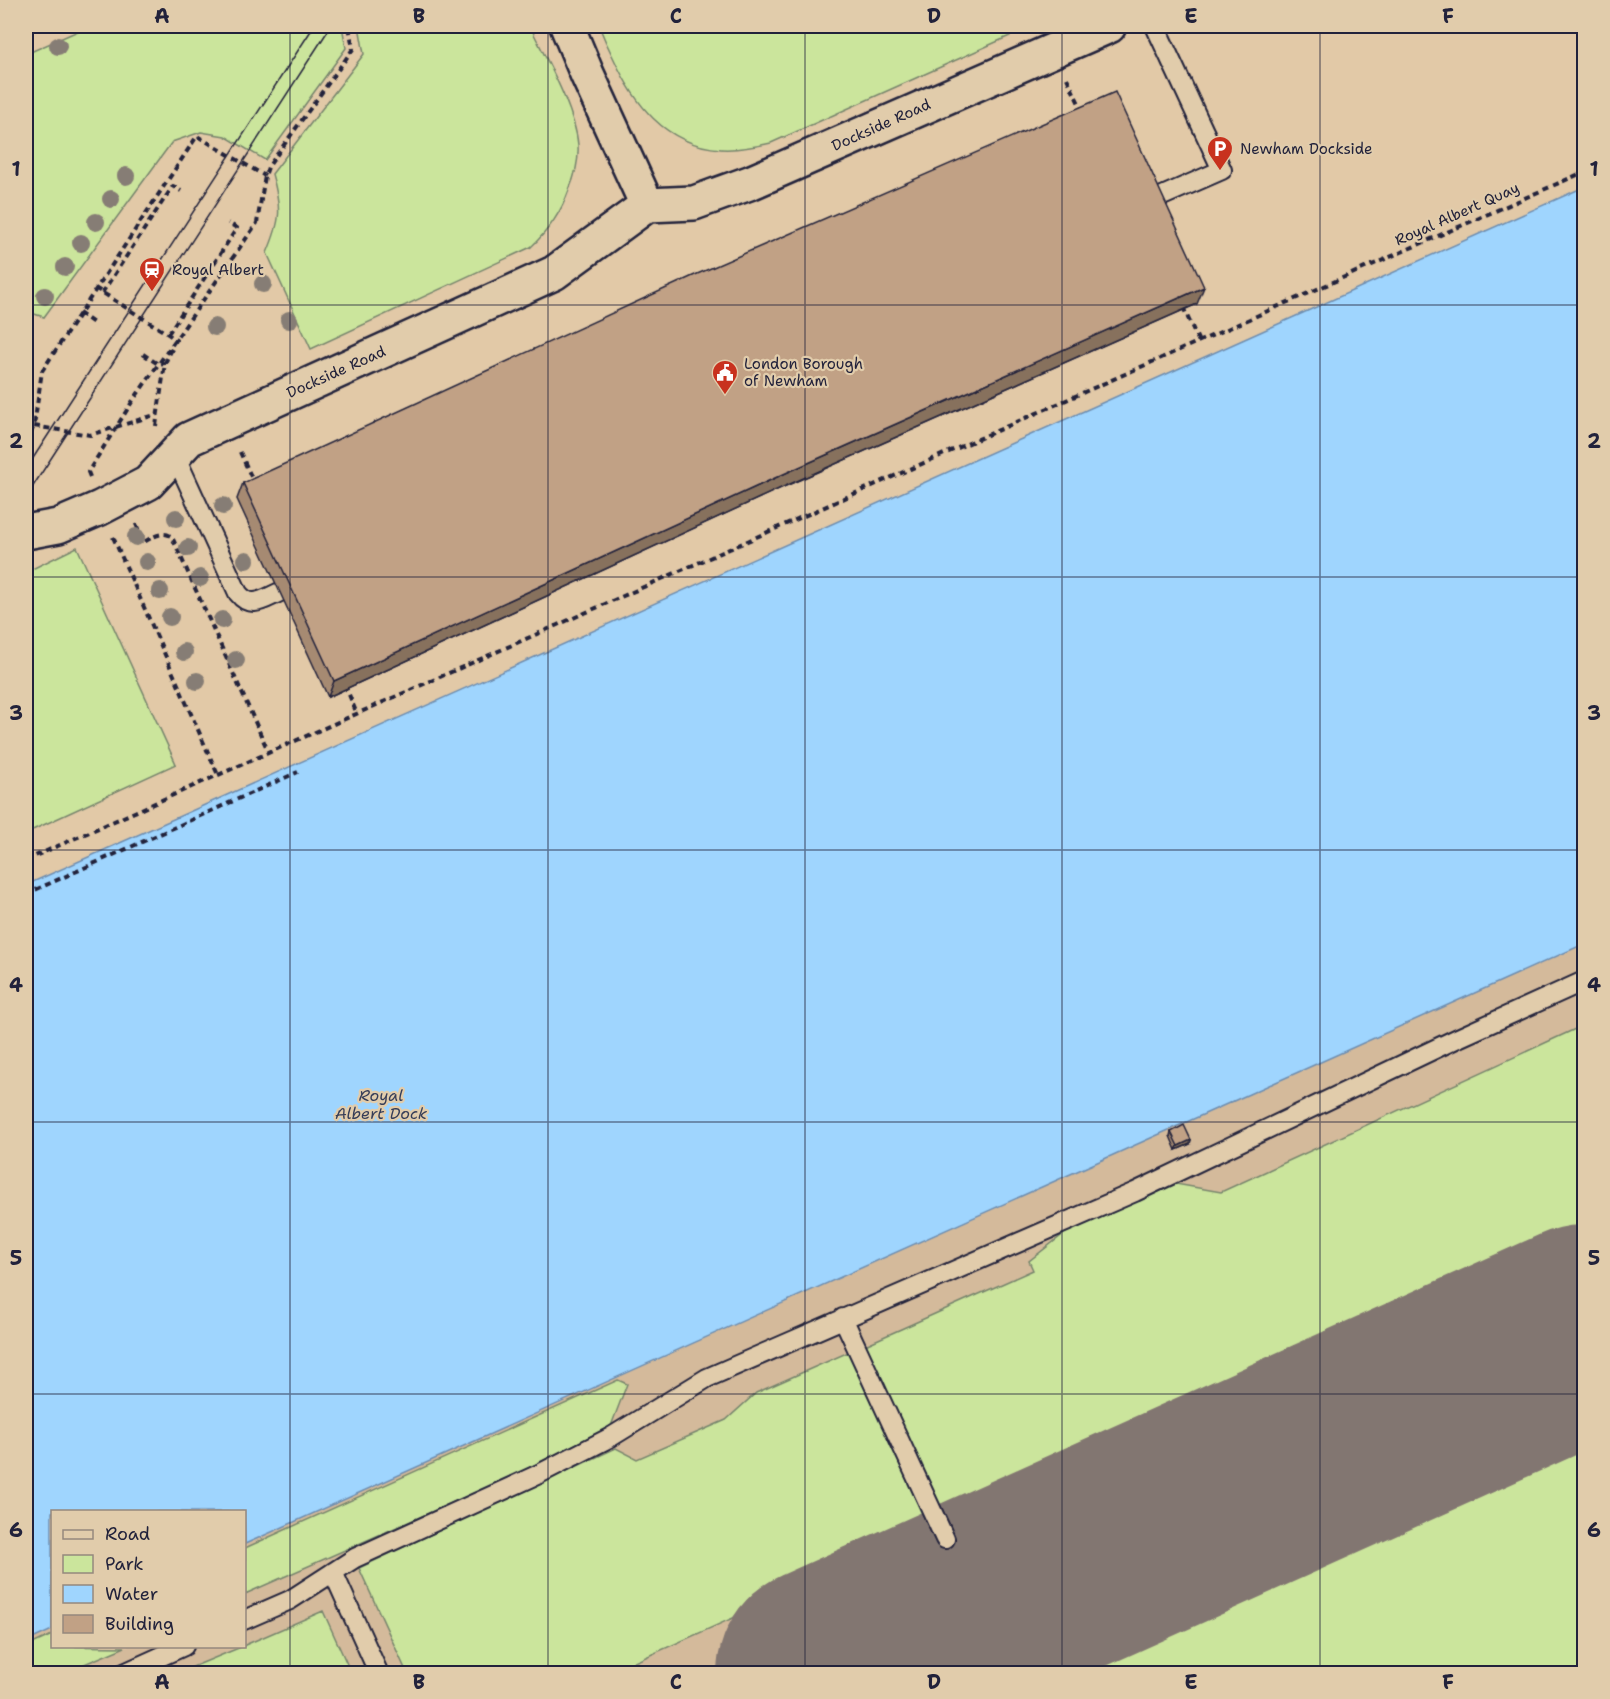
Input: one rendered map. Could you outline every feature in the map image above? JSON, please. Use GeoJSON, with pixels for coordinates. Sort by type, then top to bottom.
{"type":"FeatureCollection","features":[{"type":"Feature","properties":{"kind":"street"},"geometry":{"type":"LineString","coordinates":[[567,26],[647,205]]}},
{"type":"Feature","properties":{"kind":"street","name":"Dockside Road"},"geometry":{"type":"LineString","coordinates":[[26,532],[58,526],[100,508],[148,483],[189,439],[561,270],[647,205],[694,203],[752,182],[1109,26]]}},
{"type":"Feature","properties":{"kind":"lane"},"geometry":{"type":"LineString","coordinates":[[1151,201],[1222,170],[1155,26]]}},
{"type":"Feature","properties":{"kind":"lane"},"geometry":{"type":"LineString","coordinates":[[174,453],[243,600],[260,601],[280,592]]}},
{"type":"Feature","properties":{"kind":"lane"},"geometry":{"type":"LineString","coordinates":[[246,1619],[290,1600],[355,1558],[539,1474],[611,1437],[707,1378],[1135,1192],[1458,1038],[1584,981]]}},
{"type":"Feature","properties":{"kind":"lane"},"geometry":{"type":"LineString","coordinates":[[843,1318],[945,1539]]}},
{"type":"Feature","properties":{"kind":"lane"},"geometry":{"type":"LineString","coordinates":[[333,1572],[379,1674]]}},
{"type":"Feature","properties":{"kind":"lane"},"geometry":{"type":"LineString","coordinates":[[122,1674],[182,1648]]}},
{"type":"Feature","properties":{"kind":"path"},"geometry":{"type":"LineString","coordinates":[[91,482],[88,472],[158,364],[256,223],[268,167],[353,50],[349,26]]}},
{"type":"Feature","properties":{"kind":"path"},"geometry":{"type":"LineString","coordinates":[[1073,90],[1083,111]]}},
{"type":"Feature","properties":{"kind":"path"},"geometry":{"type":"LineString","coordinates":[[26,443],[34,426],[42,372],[95,288],[197,136],[265,176]]}},
{"type":"Feature","properties":{"kind":"path","name":"Royal Albert Quay"},"geometry":{"type":"LineString","coordinates":[[26,860],[1584,172]]}},
{"type":"Feature","properties":{"kind":"path"},"geometry":{"type":"LineString","coordinates":[[102,293],[173,186],[181,191]]}},
{"type":"Feature","properties":{"kind":"path"},"geometry":{"type":"LineString","coordinates":[[168,334],[237,228],[228,223]]}},
{"type":"Feature","properties":{"kind":"path"},"geometry":{"type":"LineString","coordinates":[[95,288],[176,339]]}},
{"type":"Feature","properties":{"kind":"path"},"geometry":{"type":"LineString","coordinates":[[1182,304],[1199,342]]}},
{"type":"Feature","properties":{"kind":"path"},"geometry":{"type":"LineString","coordinates":[[79,313],[95,324]]}},
{"type":"Feature","properties":{"kind":"path"},"geometry":{"type":"LineString","coordinates":[[156,426],[165,363],[176,339]]}},
{"type":"Feature","properties":{"kind":"path"},"geometry":{"type":"LineString","coordinates":[[143,354],[158,364],[165,363]]}},
{"type":"Feature","properties":{"kind":"path"},"geometry":{"type":"LineString","coordinates":[[34,426],[90,435],[158,414]]}},
{"type":"Feature","properties":{"kind":"path"},"geometry":{"type":"LineString","coordinates":[[249,472],[257,490]]}},
{"type":"Feature","properties":{"kind":"path"},"geometry":{"type":"LineString","coordinates":[[110,529],[218,775]]}},
{"type":"Feature","properties":{"kind":"path"},"geometry":{"type":"LineString","coordinates":[[139,530],[144,542],[161,534],[168,534],[172,537],[269,753]]}},
{"type":"Feature","properties":{"kind":"path"},"geometry":{"type":"LineString","coordinates":[[344,682],[358,714]]}},
{"type":"Feature","properties":{"kind":"path"},"geometry":{"type":"LineString","coordinates":[[26,894],[298,772]]}},
{"type":"Feature","properties":{"kind":"shaded area"},"geometry":{"type":"Polygon","coordinates":[[[1584,944],[1584,1673],[26,1674],[26,1642],[51,1630],[51,1648],[246,1648],[246,1544],[1584,944]]]}},
{"type":"Feature","properties":{"kind":"green space"},"geometry":{"type":"Polygon","coordinates":[[[89,26],[342,26],[346,48],[265,160],[225,136],[201,132],[172,142],[44,317],[26,313],[26,54],[89,26]]]}},
{"type":"Feature","properties":{"kind":"green space"},"geometry":{"type":"Polygon","coordinates":[[[359,26],[530,26],[566,100],[576,131],[577,163],[571,185],[558,214],[531,247],[311,349],[267,253],[275,232],[279,206],[272,174],[364,54],[359,26]]]}},
{"type":"Feature","properties":{"kind":"green space"},"geometry":{"type":"Polygon","coordinates":[[[599,26],[1032,26],[771,143],[746,148],[721,149],[701,146],[683,139],[667,130],[653,118],[630,89],[599,26]]]}},
{"type":"Feature","properties":{"kind":"green space"},"geometry":{"type":"Polygon","coordinates":[[[77,547],[176,764],[26,833],[26,572],[77,547]]]}},
{"type":"Feature","properties":{"kind":"green space"},"geometry":{"type":"Polygon","coordinates":[[[1584,1025],[1584,1237],[944,1524],[863,1346],[1033,1270],[1029,1261],[1065,1233],[1176,1184],[1221,1192],[1584,1025]]]}},
{"type":"Feature","properties":{"kind":"green space"},"geometry":{"type":"Polygon","coordinates":[[[851,1351],[932,1529],[610,1673],[407,1673],[359,1568],[616,1448],[637,1459],[726,1420],[756,1393],[851,1351]]]}},
{"type":"Feature","properties":{"kind":"green space"},"geometry":{"type":"Polygon","coordinates":[[[618,1380],[627,1384],[611,1426],[515,1475],[246,1594],[246,1548],[618,1380]]]}},
{"type":"Feature","properties":{"kind":"green space"},"geometry":{"type":"Polygon","coordinates":[[[1584,1427],[1584,1673],[1036,1673],[1584,1427]]]}},
{"type":"Feature","properties":{"kind":"green space"},"geometry":{"type":"Polygon","coordinates":[[[323,1611],[351,1673],[178,1673],[239,1648],[246,1648],[246,1645],[323,1611]]]}},
{"type":"Feature","properties":{"kind":"green space"},"geometry":{"type":"Polygon","coordinates":[[[51,1635],[51,1648],[123,1648],[63,1673],[26,1673],[26,1647],[51,1635]]]}},
{"type":"Feature","properties":{"kind":"water","name":"Royal Albert Dock"},"geometry":{"type":"Polygon","coordinates":[[[1584,187],[1584,944],[246,1544],[246,1510],[51,1510],[51,1630],[26,1642],[26,885],[1584,187]]]}},
{"type":"Feature","properties":{"kind":"building","name":"London Borough of Newham"},"geometry":{"type":"Polygon","coordinates":[[[1115,92],[1204,287],[788,472],[334,681],[243,483],[695,275],[1115,92]]]}},
{"type":"Feature","properties":{"kind":"building"},"geometry":{"type":"Polygon","coordinates":[[[1184,1125],[1191,1140],[1178,1146],[1171,1132],[1184,1125]]]}},
{"type":"Feature","properties":{"kind":"runway"},"geometry":{"type":"LineString","coordinates":[[825,1674],[1584,1333]]}},
{"type":"Feature","properties":{"kind":"tram line"},"geometry":{"type":"LineString","coordinates":[[26,469],[314,26]]}},
{"type":"Feature","properties":{"kind":"tram line"},"geometry":{"type":"LineString","coordinates":[[26,497],[331,26]]}},
{"type":"Feature","properties":{"kind":"place","name":"Newham Dockside"},"geometry":{"type":"Point","coordinates":[1220,172]}},
{"type":"Feature","properties":{"kind":"place","name":"Royal Albert"},"geometry":{"type":"Point","coordinates":[152,293]}},
{"type":"Feature","properties":{"kind":"place","name":"London Borough of Newham"},"geometry":{"type":"Point","coordinates":[725,396]}}]}
